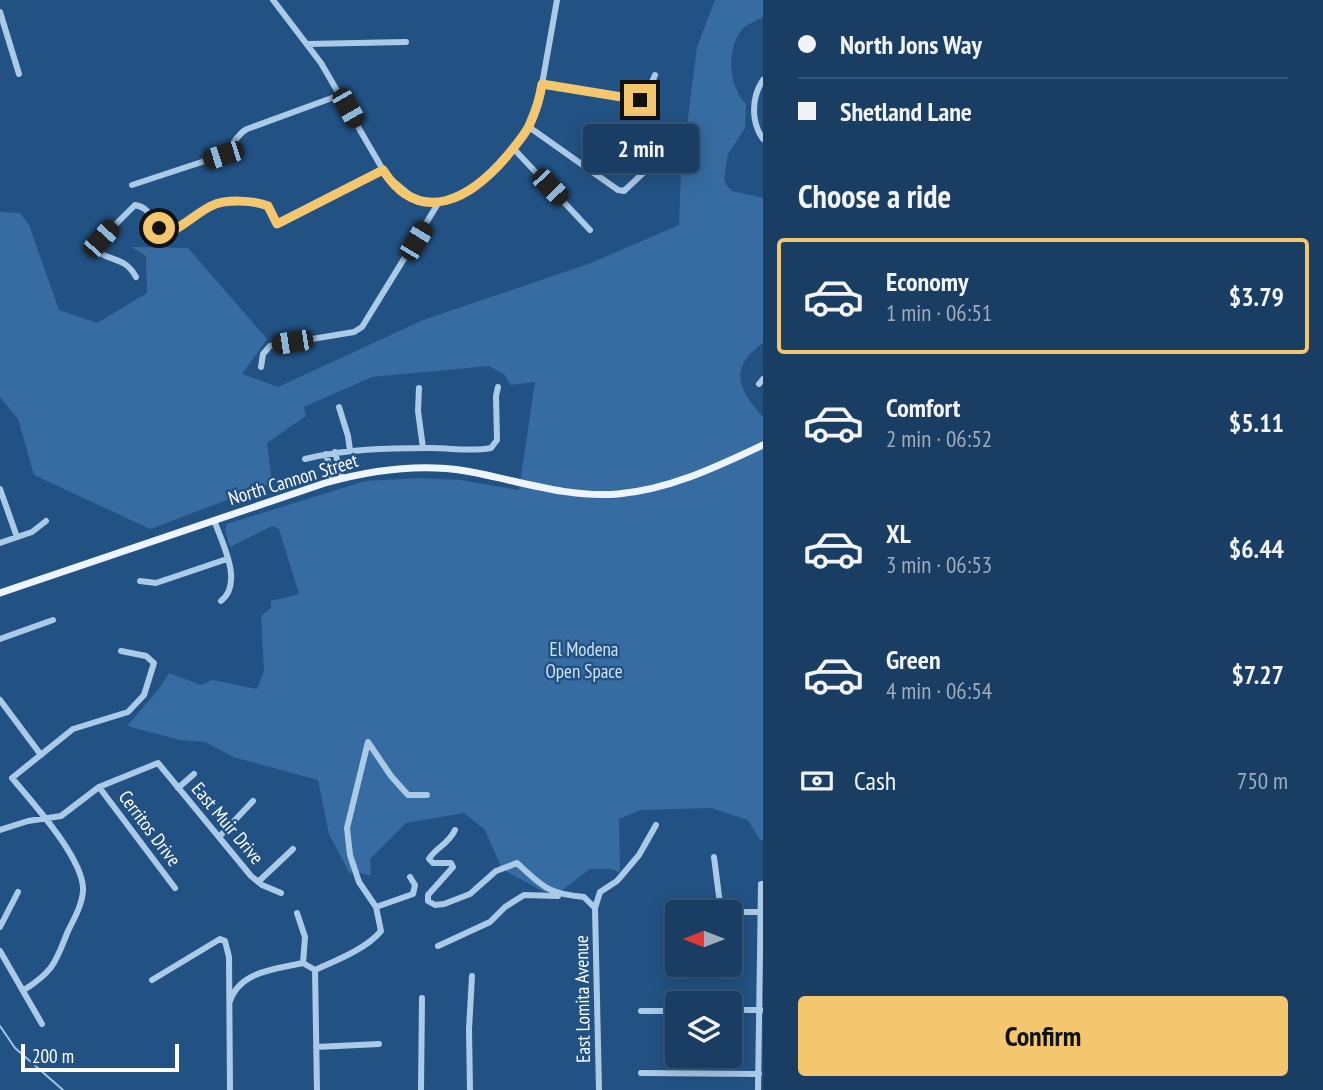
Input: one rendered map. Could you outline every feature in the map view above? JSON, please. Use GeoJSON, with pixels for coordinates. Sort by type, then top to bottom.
{"type":"FeatureCollection","features":[{"type":"Feature","properties":{"kind":"main road","name":"North Cannon Street"},"geometry":{"type":"LineString","coordinates":[[0,593],[342,478],[398,468],[445,468],[556,492],[617,494],[689,479],[763,445]]}},
{"type":"Feature","properties":{"kind":"street"},"geometry":{"type":"LineString","coordinates":[[272,0],[321,63],[383,170],[396,185],[410,195],[439,202],[460,197],[475,187],[513,148],[529,127],[542,84],[558,0]]}},
{"type":"Feature","properties":{"kind":"street"},"geometry":{"type":"LineString","coordinates":[[0,12],[19,74]]}},
{"type":"Feature","properties":{"kind":"street"},"geometry":{"type":"LineString","coordinates":[[307,44],[406,42]]}},
{"type":"Feature","properties":{"kind":"street"},"geometry":{"type":"LineString","coordinates":[[542,84],[645,100],[654,75]]}},
{"type":"Feature","properties":{"kind":"street"},"geometry":{"type":"LineString","coordinates":[[763,80],[754,119],[763,139]]}},
{"type":"Feature","properties":{"kind":"street"},"geometry":{"type":"LineString","coordinates":[[132,185],[223,155],[228,152],[238,135],[247,129],[340,95]]}},
{"type":"Feature","properties":{"kind":"street"},"geometry":{"type":"LineString","coordinates":[[529,127],[618,190],[624,191],[657,160]]}},
{"type":"Feature","properties":{"kind":"street"},"geometry":{"type":"LineString","coordinates":[[513,148],[590,230]]}},
{"type":"Feature","properties":{"kind":"street"},"geometry":{"type":"LineString","coordinates":[[136,277],[121,261],[96,251],[96,245],[130,207],[135,205],[147,209],[159,228],[172,231],[212,205],[258,202],[268,206],[277,224],[383,170]]}},
{"type":"Feature","properties":{"kind":"street"},"geometry":{"type":"LineString","coordinates":[[261,367],[263,354],[270,346],[358,330],[369,318],[439,202]]}},
{"type":"Feature","properties":{"kind":"street"},"geometry":{"type":"LineString","coordinates":[[304,459],[350,450],[423,448],[474,451],[491,448],[496,444],[498,387]]}},
{"type":"Feature","properties":{"kind":"street"},"geometry":{"type":"LineString","coordinates":[[419,388],[418,411],[423,448]]}},
{"type":"Feature","properties":{"kind":"street"},"geometry":{"type":"LineString","coordinates":[[339,407],[350,450]]}},
{"type":"Feature","properties":{"kind":"street"},"geometry":{"type":"LineString","coordinates":[[335,452],[342,478]]}},
{"type":"Feature","properties":{"kind":"street"},"geometry":{"type":"LineString","coordinates":[[326,454],[334,480]]}},
{"type":"Feature","properties":{"kind":"street"},"geometry":{"type":"LineString","coordinates":[[0,489],[17,537]]}},
{"type":"Feature","properties":{"kind":"street"},"geometry":{"type":"LineString","coordinates":[[215,520],[231,576],[227,596],[220,601]]}},
{"type":"Feature","properties":{"kind":"street"},"geometry":{"type":"LineString","coordinates":[[0,543],[32,532],[46,521]]}},
{"type":"Feature","properties":{"kind":"street"},"geometry":{"type":"LineString","coordinates":[[140,581],[156,583],[227,559]]}},
{"type":"Feature","properties":{"kind":"street"},"geometry":{"type":"LineString","coordinates":[[0,639],[53,621]]}},
{"type":"Feature","properties":{"kind":"street"},"geometry":{"type":"LineString","coordinates":[[24,990],[46,976],[56,960],[82,898],[83,881],[78,866],[12,778],[73,729],[128,712],[144,695],[154,663],[146,656],[121,651]]}},
{"type":"Feature","properties":{"kind":"street"},"geometry":{"type":"LineString","coordinates":[[0,701],[41,755]]}},
{"type":"Feature","properties":{"kind":"street"},"geometry":{"type":"LineString","coordinates":[[315,970],[345,956],[381,931],[376,906],[359,882],[350,855],[347,828],[368,742],[391,776],[408,795],[427,795]]}},
{"type":"Feature","properties":{"kind":"street","name":"East Muir Drive"},"geometry":{"type":"LineString","coordinates":[[99,787],[158,763],[258,882],[281,894]]}},
{"type":"Feature","properties":{"kind":"street"},"geometry":{"type":"LineString","coordinates":[[178,788],[194,774]]}},
{"type":"Feature","properties":{"kind":"street"},"geometry":{"type":"LineString","coordinates":[[0,830],[28,821],[55,818],[66,813],[99,787]]}},
{"type":"Feature","properties":{"kind":"street","name":"Cerritos Drive"},"geometry":{"type":"LineString","coordinates":[[99,787],[175,888]]}},
{"type":"Feature","properties":{"kind":"street"},"geometry":{"type":"LineString","coordinates":[[219,837],[253,801]]}},
{"type":"Feature","properties":{"kind":"street"},"geometry":{"type":"LineString","coordinates":[[438,946],[490,922],[505,907],[523,895],[584,897],[595,908],[600,892],[617,881],[639,855],[656,825]]}},
{"type":"Feature","properties":{"kind":"street"},"geometry":{"type":"LineString","coordinates":[[455,830],[443,847],[429,859],[433,863],[451,863],[453,867],[428,895],[428,901],[435,905],[444,904],[470,894],[496,871],[517,863],[543,887],[563,895]]}},
{"type":"Feature","properties":{"kind":"street"},"geometry":{"type":"LineString","coordinates":[[258,882],[293,849]]}},
{"type":"Feature","properties":{"kind":"street"},"geometry":{"type":"LineString","coordinates":[[714,857],[719,900]]}},
{"type":"Feature","properties":{"kind":"street"},"geometry":{"type":"LineString","coordinates":[[376,906],[413,894],[415,885],[410,877]]}},
{"type":"Feature","properties":{"kind":"street"},"geometry":{"type":"LineString","coordinates":[[758,1090],[762,884]]}},
{"type":"Feature","properties":{"kind":"street"},"geometry":{"type":"LineString","coordinates":[[0,927],[18,892]]}},
{"type":"Feature","properties":{"kind":"street","name":"East Lomita Avenue"},"geometry":{"type":"LineString","coordinates":[[595,908],[599,1090]]}},
{"type":"Feature","properties":{"kind":"street"},"geometry":{"type":"LineString","coordinates":[[742,912],[761,912]]}},
{"type":"Feature","properties":{"kind":"street"},"geometry":{"type":"LineString","coordinates":[[298,914],[305,937],[303,963]]}},
{"type":"Feature","properties":{"kind":"street"},"geometry":{"type":"LineString","coordinates":[[152,980],[223,939],[226,942],[229,957],[230,1090]]}},
{"type":"Feature","properties":{"kind":"street"},"geometry":{"type":"LineString","coordinates":[[0,951],[41,1024]]}},
{"type":"Feature","properties":{"kind":"street"},"geometry":{"type":"LineString","coordinates":[[230,1003],[237,987],[252,976],[303,963],[315,970]]}},
{"type":"Feature","properties":{"kind":"street"},"geometry":{"type":"LineString","coordinates":[[315,970],[317,1090]]}},
{"type":"Feature","properties":{"kind":"street"},"geometry":{"type":"LineString","coordinates":[[470,1090],[472,976]]}},
{"type":"Feature","properties":{"kind":"street"},"geometry":{"type":"LineString","coordinates":[[421,1090],[422,998]]}},
{"type":"Feature","properties":{"kind":"street"},"geometry":{"type":"LineString","coordinates":[[742,1010],[761,1010]]}},
{"type":"Feature","properties":{"kind":"street"},"geometry":{"type":"LineString","coordinates":[[641,1011],[665,1011]]}},
{"type":"Feature","properties":{"kind":"street"},"geometry":{"type":"LineString","coordinates":[[316,1047],[379,1044]]}},
{"type":"Feature","properties":{"kind":"street"},"geometry":{"type":"LineString","coordinates":[[641,1073],[759,1074]]}},
{"type":"Feature","properties":{"kind":"green space","name":"El Modena Open Space"},"geometry":{"type":"Polygon","coordinates":[[[715,0],[763,0],[763,17],[742,30],[731,59],[736,88],[746,104],[745,128],[728,154],[724,179],[732,191],[763,198],[763,343],[745,361],[740,379],[754,407],[763,417],[763,840],[760,840],[748,820],[711,808],[641,810],[619,819],[620,872],[590,869],[561,891],[544,892],[502,869],[485,830],[464,813],[406,823],[370,859],[371,876],[354,871],[350,874],[329,834],[318,780],[233,757],[205,742],[180,740],[127,726],[169,673],[201,685],[212,680],[257,689],[264,671],[261,616],[271,608],[271,601],[299,594],[279,529],[272,526],[230,547],[225,530],[227,524],[365,481],[420,478],[460,480],[519,490],[535,382],[510,385],[505,375],[489,366],[372,377],[304,407],[306,416],[267,443],[272,483],[150,529],[34,475],[18,419],[0,397],[0,212],[20,213],[29,225],[59,310],[97,323],[147,293],[146,256],[131,247],[188,248],[267,339],[242,374],[278,387],[423,320],[591,263],[679,225],[681,172],[697,47],[715,0]]]}},
{"type":"Feature","properties":{"kind":"waterway"},"geometry":{"type":"LineString","coordinates":[[0,1026],[15,1048],[63,1090]]}},
{"type":"Feature","properties":{"kind":"route"},"geometry":{"type":"LineString","coordinates":[[159,228],[172,231],[212,205],[258,202],[268,206],[277,224],[383,170],[396,185],[410,195],[422,200],[449,200],[460,197],[475,187],[513,148],[529,127],[542,84],[640,100]]}}]}
